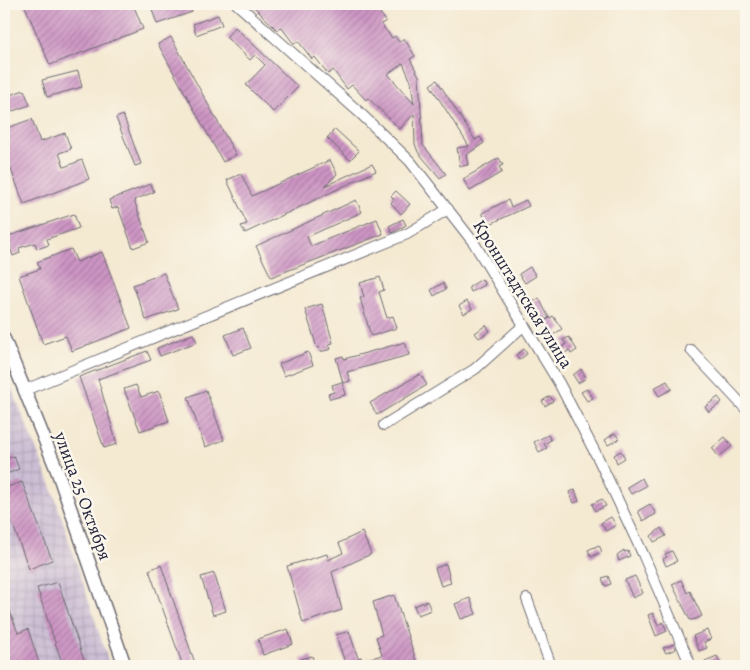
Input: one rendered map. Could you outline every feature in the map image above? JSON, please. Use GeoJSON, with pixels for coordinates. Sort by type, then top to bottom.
{"type":"FeatureCollection","features":[{"type":"Feature","properties":{"kind":"main road","name":"улица 25 Октября"},"geometry":{"type":"LineString","coordinates":[[4,339],[58,473],[125,666]]}},
{"type":"Feature","properties":{"kind":"street","name":"Кронштадтская улица"},"geometry":{"type":"LineString","coordinates":[[237,4],[410,161],[474,243],[559,383],[599,460],[643,554],[691,666]]}},
{"type":"Feature","properties":{"kind":"street"},"geometry":{"type":"LineString","coordinates":[[25,390],[408,234],[448,209]]}},
{"type":"Feature","properties":{"kind":"street"},"geometry":{"type":"LineString","coordinates":[[384,425],[475,369],[523,326]]}},
{"type":"Feature","properties":{"kind":"street"},"geometry":{"type":"LineString","coordinates":[[691,350],[746,409]]}},
{"type":"Feature","properties":{"kind":"street"},"geometry":{"type":"LineString","coordinates":[[526,599],[551,666]]}},
{"type":"Feature","properties":{"kind":"shaded area"},"geometry":{"type":"Polygon","coordinates":[[[4,369],[53,491],[110,666],[4,666],[4,369]]]}},
{"type":"Feature","properties":{"kind":"building"},"geometry":{"type":"Polygon","coordinates":[[[24,4],[133,4],[143,29],[50,65],[24,4]]]}},
{"type":"Feature","properties":{"kind":"building"},"geometry":{"type":"Polygon","coordinates":[[[150,4],[189,4],[192,12],[157,24],[150,4]]]}},
{"type":"Feature","properties":{"kind":"building"},"geometry":{"type":"Polygon","coordinates":[[[251,4],[384,4],[377,9],[386,21],[381,24],[392,38],[395,36],[399,42],[404,38],[415,56],[410,59],[419,76],[423,145],[446,174],[440,178],[418,152],[415,144],[414,114],[400,129],[368,98],[366,100],[352,85],[347,89],[333,70],[328,74],[315,57],[312,59],[298,41],[294,44],[281,27],[277,30],[251,4]],[[403,63],[388,74],[414,104],[411,82],[403,63]]]}},
{"type":"Feature","properties":{"kind":"building"},"geometry":{"type":"Polygon","coordinates":[[[218,15],[222,25],[196,35],[193,24],[218,15]]]}},
{"type":"Feature","properties":{"kind":"building"},"geometry":{"type":"Polygon","coordinates":[[[235,27],[298,87],[273,112],[246,85],[265,65],[255,55],[250,60],[226,37],[235,27]]]}},
{"type":"Feature","properties":{"kind":"building"},"geometry":{"type":"Polygon","coordinates":[[[171,37],[236,155],[223,162],[158,44],[171,37]]]}},
{"type":"Feature","properties":{"kind":"building"},"geometry":{"type":"Polygon","coordinates":[[[78,71],[82,87],[47,97],[42,80],[78,71]]]}},
{"type":"Feature","properties":{"kind":"building"},"geometry":{"type":"Polygon","coordinates":[[[437,80],[475,140],[480,137],[484,143],[466,155],[468,165],[460,166],[457,148],[469,146],[430,85],[437,80]]]}},
{"type":"Feature","properties":{"kind":"building"},"geometry":{"type":"Polygon","coordinates":[[[24,90],[30,105],[4,114],[4,97],[24,90]]]}},
{"type":"Feature","properties":{"kind":"building"},"geometry":{"type":"Polygon","coordinates":[[[123,115],[141,164],[135,166],[116,118],[123,115]]]}},
{"type":"Feature","properties":{"kind":"building"},"geometry":{"type":"Polygon","coordinates":[[[32,119],[40,142],[65,133],[71,149],[59,153],[64,167],[82,160],[89,179],[24,204],[4,151],[4,129],[32,119]]]}},
{"type":"Feature","properties":{"kind":"building"},"geometry":{"type":"Polygon","coordinates":[[[335,129],[359,151],[350,160],[327,138],[335,129]]]}},
{"type":"Feature","properties":{"kind":"building"},"geometry":{"type":"Polygon","coordinates":[[[499,158],[503,165],[499,167],[502,172],[470,191],[463,179],[499,158]]]}},
{"type":"Feature","properties":{"kind":"building"},"geometry":{"type":"Polygon","coordinates":[[[330,160],[337,174],[325,186],[372,164],[376,171],[245,233],[241,226],[247,224],[227,180],[241,174],[252,196],[330,160]]]}},
{"type":"Feature","properties":{"kind":"building"},"geometry":{"type":"Polygon","coordinates":[[[151,184],[154,192],[134,200],[149,242],[133,248],[118,207],[112,209],[109,200],[151,184]]]}},
{"type":"Feature","properties":{"kind":"building"},"geometry":{"type":"Polygon","coordinates":[[[396,191],[410,204],[401,214],[391,203],[394,199],[391,196],[396,191]]]}},
{"type":"Feature","properties":{"kind":"building"},"geometry":{"type":"Polygon","coordinates":[[[356,200],[362,212],[307,237],[311,246],[377,219],[383,234],[271,277],[256,246],[356,200]]]}},
{"type":"Feature","properties":{"kind":"building"},"geometry":{"type":"Polygon","coordinates":[[[508,200],[511,207],[526,200],[529,206],[488,225],[482,213],[508,200]]]}},
{"type":"Feature","properties":{"kind":"building"},"geometry":{"type":"Polygon","coordinates":[[[74,214],[79,228],[47,239],[49,245],[37,249],[35,243],[19,248],[20,253],[13,256],[6,237],[74,214]]]}},
{"type":"Feature","properties":{"kind":"building"},"geometry":{"type":"Polygon","coordinates":[[[403,219],[406,225],[392,233],[389,226],[403,219]]]}},
{"type":"Feature","properties":{"kind":"building"},"geometry":{"type":"Polygon","coordinates":[[[71,249],[77,262],[102,252],[131,328],[72,351],[66,336],[43,344],[19,276],[40,269],[37,262],[71,249]]]}},
{"type":"Feature","properties":{"kind":"building"},"geometry":{"type":"Polygon","coordinates":[[[530,267],[536,276],[525,283],[519,274],[530,267]]]}},
{"type":"Feature","properties":{"kind":"building"},"geometry":{"type":"Polygon","coordinates":[[[164,273],[178,309],[146,320],[133,285],[164,273]]]}},
{"type":"Feature","properties":{"kind":"building"},"geometry":{"type":"Polygon","coordinates":[[[380,277],[384,290],[379,292],[387,318],[393,316],[397,328],[371,336],[360,298],[364,297],[360,283],[380,277]]]}},
{"type":"Feature","properties":{"kind":"building"},"geometry":{"type":"Polygon","coordinates":[[[482,279],[485,285],[471,292],[469,287],[482,279]]]}},
{"type":"Feature","properties":{"kind":"building"},"geometry":{"type":"Polygon","coordinates":[[[443,283],[446,289],[434,296],[431,290],[443,283]]]}},
{"type":"Feature","properties":{"kind":"building"},"geometry":{"type":"Polygon","coordinates":[[[539,298],[549,318],[545,320],[533,302],[539,298]]]}},
{"type":"Feature","properties":{"kind":"building"},"geometry":{"type":"Polygon","coordinates":[[[467,301],[472,309],[464,314],[459,306],[467,301]]]}},
{"type":"Feature","properties":{"kind":"building"},"geometry":{"type":"Polygon","coordinates":[[[322,304],[333,343],[329,344],[331,349],[320,352],[319,347],[317,348],[305,309],[322,304]]]}},
{"type":"Feature","properties":{"kind":"building"},"geometry":{"type":"Polygon","coordinates":[[[553,316],[562,329],[553,335],[545,321],[553,316]]]}},
{"type":"Feature","properties":{"kind":"building"},"geometry":{"type":"Polygon","coordinates":[[[486,325],[490,331],[479,338],[475,333],[486,325]]]}},
{"type":"Feature","properties":{"kind":"building"},"geometry":{"type":"Polygon","coordinates":[[[243,328],[251,348],[233,355],[225,335],[243,328]]]}},
{"type":"Feature","properties":{"kind":"building"},"geometry":{"type":"Polygon","coordinates":[[[193,334],[197,342],[160,356],[157,348],[193,334]]]}},
{"type":"Feature","properties":{"kind":"building"},"geometry":{"type":"Polygon","coordinates":[[[569,337],[577,350],[571,354],[569,350],[563,355],[559,349],[566,344],[563,340],[569,337]]]}},
{"type":"Feature","properties":{"kind":"building"},"geometry":{"type":"Polygon","coordinates":[[[405,342],[409,355],[347,372],[350,381],[343,383],[336,358],[343,356],[344,359],[405,342]]]}},
{"type":"Feature","properties":{"kind":"building"},"geometry":{"type":"Polygon","coordinates":[[[524,349],[527,354],[519,360],[516,355],[524,349]]]}},
{"type":"Feature","properties":{"kind":"building"},"geometry":{"type":"Polygon","coordinates":[[[147,351],[151,360],[98,379],[117,444],[104,448],[79,377],[147,351]]]}},
{"type":"Feature","properties":{"kind":"building"},"geometry":{"type":"Polygon","coordinates":[[[308,352],[313,365],[284,376],[279,364],[308,352]]]}},
{"type":"Feature","properties":{"kind":"building"},"geometry":{"type":"Polygon","coordinates":[[[581,369],[586,378],[578,383],[573,375],[581,369]]]}},
{"type":"Feature","properties":{"kind":"building"},"geometry":{"type":"Polygon","coordinates":[[[420,374],[427,385],[377,415],[370,403],[420,374]]]}},
{"type":"Feature","properties":{"kind":"building"},"geometry":{"type":"Polygon","coordinates":[[[667,381],[672,389],[659,396],[654,388],[667,381]]]}},
{"type":"Feature","properties":{"kind":"building"},"geometry":{"type":"Polygon","coordinates":[[[342,382],[345,395],[330,399],[328,394],[334,392],[332,385],[342,382]]]}},
{"type":"Feature","properties":{"kind":"building"},"geometry":{"type":"Polygon","coordinates":[[[136,385],[141,397],[159,391],[169,421],[140,431],[124,389],[136,385]]]}},
{"type":"Feature","properties":{"kind":"building"},"geometry":{"type":"Polygon","coordinates":[[[587,389],[593,398],[587,401],[581,392],[587,389]]]}},
{"type":"Feature","properties":{"kind":"building"},"geometry":{"type":"Polygon","coordinates":[[[206,390],[224,440],[205,447],[188,397],[206,390]]]}},
{"type":"Feature","properties":{"kind":"building"},"geometry":{"type":"Polygon","coordinates":[[[550,396],[553,401],[545,406],[542,401],[550,396]]]}},
{"type":"Feature","properties":{"kind":"building"},"geometry":{"type":"Polygon","coordinates":[[[718,397],[722,402],[709,412],[705,407],[718,397]]]}},
{"type":"Feature","properties":{"kind":"building"},"geometry":{"type":"Polygon","coordinates":[[[615,433],[619,439],[608,445],[605,440],[615,433]]]}},
{"type":"Feature","properties":{"kind":"building"},"geometry":{"type":"Polygon","coordinates":[[[548,435],[551,440],[544,444],[547,448],[539,452],[534,442],[548,435]]]}},
{"type":"Feature","properties":{"kind":"building"},"geometry":{"type":"Polygon","coordinates":[[[725,437],[732,446],[719,457],[712,448],[725,437]]]}},
{"type":"Feature","properties":{"kind":"building"},"geometry":{"type":"Polygon","coordinates":[[[621,451],[625,458],[617,463],[614,455],[621,451]]]}},
{"type":"Feature","properties":{"kind":"building"},"geometry":{"type":"Polygon","coordinates":[[[14,456],[19,469],[4,475],[4,459],[14,456]]]}},
{"type":"Feature","properties":{"kind":"building"},"geometry":{"type":"Polygon","coordinates":[[[642,478],[646,486],[631,494],[627,487],[642,478]]]}},
{"type":"Feature","properties":{"kind":"building"},"geometry":{"type":"Polygon","coordinates":[[[22,482],[52,560],[29,569],[4,501],[4,488],[22,482]]]}},
{"type":"Feature","properties":{"kind":"building"},"geometry":{"type":"Polygon","coordinates":[[[575,490],[579,501],[574,503],[569,492],[575,490]]]}},
{"type":"Feature","properties":{"kind":"building"},"geometry":{"type":"Polygon","coordinates":[[[602,499],[606,506],[595,511],[592,504],[602,499]]]}},
{"type":"Feature","properties":{"kind":"building"},"geometry":{"type":"Polygon","coordinates":[[[650,504],[656,514],[643,521],[638,511],[650,504]]]}},
{"type":"Feature","properties":{"kind":"building"},"geometry":{"type":"Polygon","coordinates":[[[611,517],[616,525],[606,531],[601,523],[611,517]]]}},
{"type":"Feature","properties":{"kind":"building"},"geometry":{"type":"Polygon","coordinates":[[[661,528],[666,536],[654,542],[651,536],[661,528]]]}},
{"type":"Feature","properties":{"kind":"building"},"geometry":{"type":"Polygon","coordinates":[[[362,532],[371,554],[332,572],[342,610],[303,623],[287,566],[327,554],[328,560],[343,553],[339,543],[362,532]]]}},
{"type":"Feature","properties":{"kind":"building"},"geometry":{"type":"Polygon","coordinates":[[[599,545],[602,552],[591,557],[588,550],[599,545]]]}},
{"type":"Feature","properties":{"kind":"building"},"geometry":{"type":"Polygon","coordinates":[[[624,550],[624,552],[628,551],[630,556],[619,561],[617,555],[624,550]]]}},
{"type":"Feature","properties":{"kind":"building"},"geometry":{"type":"Polygon","coordinates":[[[672,551],[677,561],[666,566],[663,559],[667,557],[665,554],[672,551]]]}},
{"type":"Feature","properties":{"kind":"building"},"geometry":{"type":"Polygon","coordinates":[[[446,564],[451,583],[441,586],[435,568],[446,564]]]}},
{"type":"Feature","properties":{"kind":"building"},"geometry":{"type":"Polygon","coordinates":[[[161,565],[196,666],[183,666],[149,570],[161,565]]]}},
{"type":"Feature","properties":{"kind":"building"},"geometry":{"type":"Polygon","coordinates":[[[214,573],[226,611],[213,615],[201,577],[214,573]]]}},
{"type":"Feature","properties":{"kind":"building"},"geometry":{"type":"Polygon","coordinates":[[[608,576],[611,584],[605,586],[602,578],[608,576]]]}},
{"type":"Feature","properties":{"kind":"building"},"geometry":{"type":"Polygon","coordinates":[[[635,576],[643,593],[633,598],[625,580],[635,576]]]}},
{"type":"Feature","properties":{"kind":"building"},"geometry":{"type":"Polygon","coordinates":[[[681,580],[687,593],[690,591],[702,616],[696,619],[690,620],[672,584],[681,580]]]}},
{"type":"Feature","properties":{"kind":"building"},"geometry":{"type":"Polygon","coordinates":[[[58,582],[86,666],[63,666],[37,588],[58,582]]]}},
{"type":"Feature","properties":{"kind":"building"},"geometry":{"type":"Polygon","coordinates":[[[4,595],[18,633],[28,629],[40,666],[4,666],[4,595]]]}},
{"type":"Feature","properties":{"kind":"building"},"geometry":{"type":"Polygon","coordinates":[[[394,595],[417,663],[414,666],[346,666],[336,635],[349,631],[358,658],[361,657],[362,661],[382,655],[376,637],[382,635],[373,602],[394,595]]]}},
{"type":"Feature","properties":{"kind":"building"},"geometry":{"type":"Polygon","coordinates":[[[470,598],[476,614],[461,619],[455,604],[470,598]]]}},
{"type":"Feature","properties":{"kind":"building"},"geometry":{"type":"Polygon","coordinates":[[[427,601],[431,610],[418,615],[414,606],[427,601]]]}},
{"type":"Feature","properties":{"kind":"building"},"geometry":{"type":"Polygon","coordinates":[[[653,613],[658,625],[663,622],[667,631],[656,636],[648,615],[653,613]]]}},
{"type":"Feature","properties":{"kind":"building"},"geometry":{"type":"Polygon","coordinates":[[[288,629],[293,644],[263,655],[258,639],[288,629]]]}},
{"type":"Feature","properties":{"kind":"building"},"geometry":{"type":"Polygon","coordinates":[[[707,630],[711,639],[704,642],[707,648],[699,651],[693,636],[707,630]]]}},
{"type":"Feature","properties":{"kind":"building"},"geometry":{"type":"Polygon","coordinates":[[[674,644],[676,649],[666,653],[663,648],[674,644]]]}},
{"type":"Feature","properties":{"kind":"building"},"geometry":{"type":"Polygon","coordinates":[[[312,656],[315,666],[303,666],[301,659],[312,656]]]}},
{"type":"Feature","properties":{"kind":"building"},"geometry":{"type":"Polygon","coordinates":[[[717,656],[722,666],[707,666],[705,661],[717,656]]]}}]}
